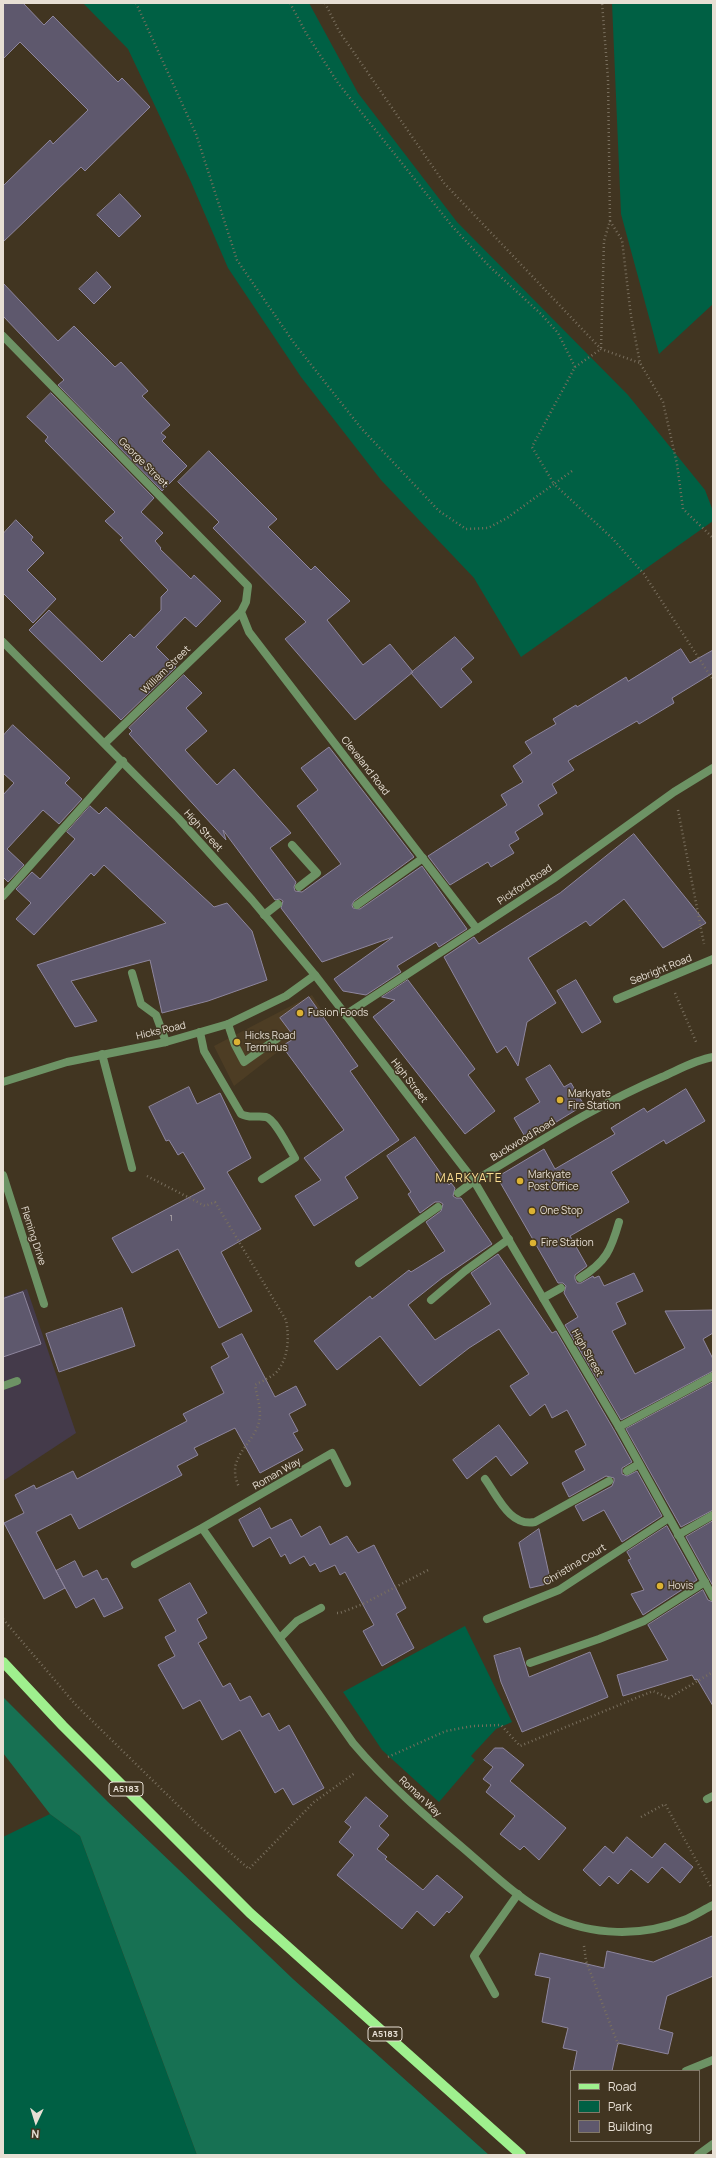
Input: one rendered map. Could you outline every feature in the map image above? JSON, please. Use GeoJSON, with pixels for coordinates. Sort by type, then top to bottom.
{"type":"FeatureCollection","features":[{"type":"Feature","properties":{"kind":"main road","name":"A5183"},"geometry":{"type":"LineString","coordinates":[[3,1662],[63,1726],[250,1913],[520,2155]]}},
{"type":"Feature","properties":{"kind":"street","name":"George Street"},"geometry":{"type":"LineString","coordinates":[[3,336],[243,579],[248,586],[248,593],[241,612]]}},
{"type":"Feature","properties":{"kind":"street","name":"William Street"},"geometry":{"type":"LineString","coordinates":[[105,743],[241,612]]}},
{"type":"Feature","properties":{"kind":"street","name":"Cleveland Road"},"geometry":{"type":"LineString","coordinates":[[241,612],[250,632],[477,929]]}},
{"type":"Feature","properties":{"kind":"street","name":"High Street"},"geometry":{"type":"LineString","coordinates":[[3,642],[178,818],[264,916],[315,975],[474,1181],[619,1427],[713,1597]]}},
{"type":"Feature","properties":{"kind":"street"},"geometry":{"type":"LineString","coordinates":[[3,896],[123,761]]}},
{"type":"Feature","properties":{"kind":"street","name":"Pickford Road"},"geometry":{"type":"LineString","coordinates":[[345,1015],[553,879],[674,792],[713,768]]}},
{"type":"Feature","properties":{"kind":"street"},"geometry":{"type":"LineString","coordinates":[[292,845],[317,873],[299,887]]}},
{"type":"Feature","properties":{"kind":"street"},"geometry":{"type":"LineString","coordinates":[[357,905],[423,858]]}},
{"type":"Feature","properties":{"kind":"street"},"geometry":{"type":"LineString","coordinates":[[264,916],[278,904]]}},
{"type":"Feature","properties":{"kind":"street","name":"Sebright Road"},"geometry":{"type":"LineString","coordinates":[[617,999],[710,961]]}},
{"type":"Feature","properties":{"kind":"street"},"geometry":{"type":"LineString","coordinates":[[132,973],[141,1004],[156,1015],[166,1042]]}},
{"type":"Feature","properties":{"kind":"street","name":"Hicks Road"},"geometry":{"type":"LineString","coordinates":[[3,1082],[67,1062],[166,1042],[228,1024],[286,996],[315,975]]}},
{"type":"Feature","properties":{"kind":"street"},"geometry":{"type":"LineString","coordinates":[[228,1024],[235,1045],[244,1062],[278,1038]]}},
{"type":"Feature","properties":{"kind":"street"},"geometry":{"type":"LineString","coordinates":[[200,1032],[204,1052],[241,1114],[248,1117],[267,1117],[274,1122],[295,1158],[262,1179]]}},
{"type":"Feature","properties":{"kind":"street"},"geometry":{"type":"LineString","coordinates":[[102,1054],[132,1168]]}},
{"type":"Feature","properties":{"kind":"street","name":"Buckwood Road"},"geometry":{"type":"LineString","coordinates":[[458,1193],[474,1181],[591,1110],[703,1059],[713,1057]]}},
{"type":"Feature","properties":{"kind":"street","name":"Fleming Drive"},"geometry":{"type":"LineString","coordinates":[[3,1175],[44,1304]]}},
{"type":"Feature","properties":{"kind":"street"},"geometry":{"type":"LineString","coordinates":[[359,1263],[438,1207]]}},
{"type":"Feature","properties":{"kind":"street"},"geometry":{"type":"LineString","coordinates":[[580,1278],[603,1261],[612,1247],[619,1222]]}},
{"type":"Feature","properties":{"kind":"street"},"geometry":{"type":"LineString","coordinates":[[431,1300],[465,1271],[509,1239]]}},
{"type":"Feature","properties":{"kind":"street"},"geometry":{"type":"LineString","coordinates":[[543,1298],[561,1288]]}},
{"type":"Feature","properties":{"kind":"street"},"geometry":{"type":"LineString","coordinates":[[619,1427],[713,1376]]}},
{"type":"Feature","properties":{"kind":"street"},"geometry":{"type":"LineString","coordinates":[[3,1386],[17,1380]]}},
{"type":"Feature","properties":{"kind":"street","name":"Roman Way"},"geometry":{"type":"LineString","coordinates":[[135,1564],[202,1528],[332,1453],[347,1483]]}},
{"type":"Feature","properties":{"kind":"street"},"geometry":{"type":"LineString","coordinates":[[627,1471],[639,1464]]}},
{"type":"Feature","properties":{"kind":"street"},"geometry":{"type":"LineString","coordinates":[[485,1479],[513,1518],[529,1524],[536,1522],[609,1481]]}},
{"type":"Feature","properties":{"kind":"street"},"geometry":{"type":"LineString","coordinates":[[678,1535],[713,1515]]}},
{"type":"Feature","properties":{"kind":"street","name":"Christina Court"},"geometry":{"type":"LineString","coordinates":[[487,1619],[559,1590],[668,1518]]}},
{"type":"Feature","properties":{"kind":"street","name":"Roman Way"},"geometry":{"type":"LineString","coordinates":[[202,1528],[354,1743],[372,1765],[419,1811],[518,1894],[550,1916],[589,1929],[618,1932],[642,1931],[684,1920],[713,1904]]}},
{"type":"Feature","properties":{"kind":"street"},"geometry":{"type":"LineString","coordinates":[[530,1663],[599,1640],[644,1621],[705,1582]]}},
{"type":"Feature","properties":{"kind":"street"},"geometry":{"type":"LineString","coordinates":[[280,1638],[298,1622],[321,1608]]}},
{"type":"Feature","properties":{"kind":"street"},"geometry":{"type":"LineString","coordinates":[[495,1994],[474,1956],[518,1894]]}},
{"type":"Feature","properties":{"kind":"street"},"geometry":{"type":"LineString","coordinates":[[688,2070],[713,2060]]}},
{"type":"Feature","properties":{"kind":"street"},"geometry":{"type":"LineString","coordinates":[[698,2155],[713,2144]]}},
{"type":"Feature","properties":{"kind":"path"},"geometry":{"type":"LineString","coordinates":[[136,3],[196,134],[237,260],[294,344],[361,428],[439,511],[466,529],[488,528],[507,518],[572,470]]}},
{"type":"Feature","properties":{"kind":"path"},"geometry":{"type":"LineString","coordinates":[[290,3],[306,33],[338,83],[452,226],[489,266],[541,314],[558,333],[574,367]]}},
{"type":"Feature","properties":{"kind":"path"},"geometry":{"type":"LineString","coordinates":[[325,3],[339,31],[444,183],[601,349],[640,363]]}},
{"type":"Feature","properties":{"kind":"path"},"geometry":{"type":"LineString","coordinates":[[601,349],[603,254],[604,241],[610,221],[608,79],[602,3]]}},
{"type":"Feature","properties":{"kind":"path"},"geometry":{"type":"LineString","coordinates":[[610,221],[622,240],[631,316],[640,363],[663,402],[677,464],[683,509],[713,538]]}},
{"type":"Feature","properties":{"kind":"path"},"geometry":{"type":"LineString","coordinates":[[601,349],[574,367],[532,447],[554,484],[612,538],[644,574],[713,680]]}},
{"type":"Feature","properties":{"kind":"path"},"geometry":{"type":"LineString","coordinates":[[674,792],[710,961]]}},
{"type":"Feature","properties":{"kind":"path"},"geometry":{"type":"LineString","coordinates":[[668,977],[703,1059]]}},
{"type":"Feature","properties":{"kind":"path"},"geometry":{"type":"LineString","coordinates":[[132,1168],[205,1206],[215,1202],[286,1320],[289,1337],[287,1348],[279,1370],[255,1385],[260,1413],[258,1424],[237,1458],[234,1477],[246,1503]]}},
{"type":"Feature","properties":{"kind":"path"},"geometry":{"type":"LineString","coordinates":[[321,1608],[340,1613],[363,1604],[430,1570]]}},
{"type":"Feature","properties":{"kind":"path"},"geometry":{"type":"LineString","coordinates":[[3,1619],[75,1704],[197,1824],[249,1869],[314,1802],[349,1776],[446,1731],[474,1726],[501,1725],[520,1746],[653,1691],[668,1698],[711,1673]]}},
{"type":"Feature","properties":{"kind":"path"},"geometry":{"type":"LineString","coordinates":[[641,1817],[665,1804],[713,1891]]}},
{"type":"Feature","properties":{"kind":"path"},"geometry":{"type":"LineString","coordinates":[[589,1929],[584,1948],[586,1961],[619,2046]]}},
{"type":"Feature","properties":{"kind":"shaded area"},"geometry":{"type":"Polygon","coordinates":[[[312,995],[325,1015],[234,1086],[214,1046],[312,995]]]}},
{"type":"Feature","properties":{"kind":"shaded area"},"geometry":{"type":"Polygon","coordinates":[[[27,1289],[76,1433],[3,1481],[3,1297],[27,1289]]]}},
{"type":"Feature","properties":{"kind":"green space"},"geometry":{"type":"Polygon","coordinates":[[[83,3],[309,3],[358,93],[457,222],[628,395],[705,490],[713,511],[713,521],[521,657],[474,578],[381,480],[301,377],[228,268],[191,182],[128,49],[83,3]]]}},
{"type":"Feature","properties":{"kind":"green space"},"geometry":{"type":"Polygon","coordinates":[[[612,3],[713,3],[713,304],[659,354],[621,214],[612,3]]]}},
{"type":"Feature","properties":{"kind":"green space"},"geometry":{"type":"Polygon","coordinates":[[[465,1626],[512,1722],[496,1729],[471,1756],[475,1760],[439,1802],[382,1750],[343,1692],[465,1626]]]}},
{"type":"Feature","properties":{"kind":"green space"},"geometry":{"type":"Polygon","coordinates":[[[3,1697],[108,1802],[293,1979],[489,2155],[197,2155],[80,1836],[50,1814],[3,1753],[3,1697]]]}},
{"type":"Feature","properties":{"kind":"green space"},"geometry":{"type":"Polygon","coordinates":[[[50,1814],[80,1836],[197,2155],[3,2155],[3,1837],[50,1814]]]}},
{"type":"Feature","properties":{"kind":"building"},"geometry":{"type":"Polygon","coordinates":[[[3,3],[23,3],[44,25],[53,16],[118,82],[122,78],[150,107],[85,171],[81,167],[3,242],[3,186],[50,140],[53,144],[88,110],[20,42],[3,59],[3,3]]]}},
{"type":"Feature","properties":{"kind":"building"},"geometry":{"type":"Polygon","coordinates":[[[120,194],[141,216],[119,237],[97,215],[120,194]]]}},
{"type":"Feature","properties":{"kind":"building"},"geometry":{"type":"Polygon","coordinates":[[[97,272],[111,287],[94,304],[79,289],[97,272]]]}},
{"type":"Feature","properties":{"kind":"building"},"geometry":{"type":"Polygon","coordinates":[[[3,283],[58,341],[74,326],[115,367],[121,362],[148,391],[142,396],[170,425],[161,433],[166,437],[162,441],[187,466],[162,491],[58,385],[64,380],[3,316],[3,283]]]}},
{"type":"Feature","properties":{"kind":"building"},"geometry":{"type":"Polygon","coordinates":[[[51,393],[154,498],[141,512],[163,533],[155,541],[161,548],[160,549],[191,579],[194,575],[221,601],[196,627],[185,617],[156,647],[176,667],[121,720],[29,630],[49,610],[102,662],[130,634],[134,638],[161,610],[161,597],[168,590],[120,540],[123,538],[105,521],[115,512],[45,441],[48,437],[27,417],[51,393]]]}},
{"type":"Feature","properties":{"kind":"building"},"geometry":{"type":"Polygon","coordinates":[[[209,451],[277,519],[268,527],[311,570],[315,566],[350,601],[327,620],[363,665],[390,644],[413,672],[355,720],[285,639],[306,622],[213,528],[219,522],[178,482],[209,451]]]}},
{"type":"Feature","properties":{"kind":"building"},"geometry":{"type":"Polygon","coordinates":[[[16,520],[33,537],[31,540],[44,553],[27,570],[56,599],[33,623],[3,593],[3,534],[16,520]]]}},
{"type":"Feature","properties":{"kind":"building"},"geometry":{"type":"Polygon","coordinates":[[[455,637],[474,658],[461,669],[472,682],[441,708],[411,673],[455,637]]]}},
{"type":"Feature","properties":{"kind":"building"},"geometry":{"type":"Polygon","coordinates":[[[681,649],[690,663],[713,650],[713,673],[672,698],[674,703],[639,724],[637,721],[568,761],[574,770],[552,784],[557,793],[538,805],[543,814],[515,832],[519,839],[509,845],[514,853],[491,867],[488,862],[450,885],[428,856],[507,805],[501,795],[523,782],[513,766],[532,753],[525,742],[556,724],[553,719],[576,705],[577,707],[626,677],[628,681],[681,649]]]}},
{"type":"Feature","properties":{"kind":"building"},"geometry":{"type":"Polygon","coordinates":[[[184,675],[202,693],[186,708],[207,731],[185,750],[217,785],[234,769],[291,833],[270,848],[296,882],[294,887],[295,891],[302,892],[341,864],[297,806],[318,790],[301,768],[329,747],[414,857],[354,901],[352,905],[353,908],[360,909],[422,866],[467,929],[439,947],[436,942],[397,966],[401,972],[366,995],[343,991],[334,979],[393,937],[322,962],[281,908],[283,901],[280,899],[275,900],[223,830],[226,840],[129,734],[132,731],[129,728],[184,675]]]}},
{"type":"Feature","properties":{"kind":"building"},"geometry":{"type":"Polygon","coordinates":[[[13,725],[70,778],[65,783],[82,799],[59,824],[43,810],[7,849],[24,865],[8,882],[3,877],[3,795],[14,783],[3,773],[3,736],[13,725]]]}},
{"type":"Feature","properties":{"kind":"building"},"geometry":{"type":"Polygon","coordinates":[[[90,806],[99,814],[106,807],[214,907],[227,903],[252,931],[267,980],[208,1001],[162,1013],[150,960],[71,981],[97,1021],[75,1027],[37,965],[166,923],[104,865],[94,876],[91,873],[34,935],[16,919],[31,903],[16,889],[32,872],[40,879],[75,839],[67,832],[90,806]]]}},
{"type":"Feature","properties":{"kind":"building"},"geometry":{"type":"Polygon","coordinates":[[[634,834],[706,923],[663,948],[624,899],[590,926],[586,921],[528,958],[556,1003],[527,1022],[518,1066],[506,1046],[497,1053],[444,957],[474,937],[479,944],[560,893],[634,834]]]}},
{"type":"Feature","properties":{"kind":"building"},"geometry":{"type":"Polygon","coordinates":[[[408,980],[475,1069],[468,1075],[495,1111],[465,1134],[373,1017],[395,1000],[382,997],[408,980]]]}},
{"type":"Feature","properties":{"kind":"building"},"geometry":{"type":"Polygon","coordinates":[[[576,980],[601,1022],[582,1033],[557,991],[576,980]]]}},
{"type":"Feature","properties":{"kind":"building"},"geometry":{"type":"Polygon","coordinates":[[[309,997],[358,1066],[350,1071],[399,1140],[345,1177],[358,1198],[314,1226],[295,1196],[321,1180],[304,1158],[344,1130],[282,1046],[295,1038],[280,1018],[309,997]]]}},
{"type":"Feature","properties":{"kind":"building","name":"Markyate Fire Station"},"geometry":{"type":"Polygon","coordinates":[[[550,1065],[564,1087],[571,1083],[584,1105],[527,1140],[514,1118],[540,1102],[526,1079],[550,1065]]]}},
{"type":"Feature","properties":{"kind":"building"},"geometry":{"type":"Polygon","coordinates":[[[189,1087],[197,1104],[220,1093],[251,1158],[227,1172],[261,1229],[221,1252],[252,1311],[219,1328],[178,1249],[132,1273],[112,1238],[205,1189],[183,1152],[178,1155],[169,1140],[166,1141],[149,1107],[189,1087]]]}},
{"type":"Feature","properties":{"kind":"building"},"geometry":{"type":"Polygon","coordinates":[[[686,1089],[705,1121],[666,1144],[664,1140],[611,1172],[629,1202],[570,1236],[587,1266],[575,1275],[577,1283],[581,1283],[593,1276],[594,1278],[599,1276],[604,1286],[634,1273],[643,1291],[616,1303],[626,1324],[612,1331],[635,1374],[685,1348],[665,1311],[713,1310],[713,1333],[703,1339],[713,1359],[713,1371],[621,1420],[565,1325],[578,1317],[564,1293],[566,1286],[563,1283],[558,1283],[497,1177],[544,1149],[555,1169],[615,1134],[611,1128],[644,1108],[647,1112],[686,1089]]]}},
{"type":"Feature","properties":{"kind":"building"},"geometry":{"type":"Polygon","coordinates":[[[415,1137],[449,1185],[451,1183],[455,1188],[453,1196],[456,1198],[461,1198],[492,1244],[442,1278],[408,1305],[435,1340],[491,1304],[471,1273],[498,1254],[552,1333],[556,1331],[614,1430],[632,1462],[622,1468],[622,1474],[627,1476],[637,1471],[662,1516],[622,1542],[604,1510],[583,1521],[575,1506],[612,1486],[614,1478],[606,1476],[569,1497],[562,1483],[585,1470],[575,1451],[586,1445],[567,1410],[552,1418],[545,1404],[530,1416],[510,1386],[529,1374],[499,1329],[469,1348],[420,1386],[380,1336],[337,1370],[314,1341],[370,1296],[372,1299],[409,1270],[411,1272],[445,1251],[426,1222],[441,1211],[443,1204],[440,1202],[435,1202],[420,1213],[408,1194],[411,1192],[387,1156],[415,1137]]]}},
{"type":"Feature","properties":{"kind":"building"},"geometry":{"type":"Polygon","coordinates":[[[23,1292],[41,1344],[3,1357],[3,1299],[23,1292]]]}},
{"type":"Feature","properties":{"kind":"building"},"geometry":{"type":"Polygon","coordinates":[[[122,1308],[135,1346],[59,1372],[46,1334],[122,1308]]]}},
{"type":"Feature","properties":{"kind":"building"},"geometry":{"type":"Polygon","coordinates":[[[242,1334],[275,1397],[296,1386],[306,1405],[289,1414],[298,1431],[293,1433],[303,1450],[260,1473],[235,1428],[194,1448],[198,1455],[177,1466],[182,1475],[79,1529],[71,1514],[36,1532],[65,1588],[44,1599],[4,1523],[24,1513],[15,1495],[34,1485],[36,1489],[73,1471],[77,1479],[187,1421],[183,1414],[224,1393],[211,1367],[229,1357],[222,1344],[242,1334]]]}},
{"type":"Feature","properties":{"kind":"building"},"geometry":{"type":"Polygon","coordinates":[[[713,1382],[713,1510],[681,1527],[626,1429],[713,1382]]]}},
{"type":"Feature","properties":{"kind":"building"},"geometry":{"type":"Polygon","coordinates":[[[499,1425],[528,1463],[511,1476],[496,1456],[467,1479],[453,1460],[499,1425]]]}},
{"type":"Feature","properties":{"kind":"building"},"geometry":{"type":"Polygon","coordinates":[[[260,1508],[271,1529],[291,1519],[301,1537],[320,1526],[330,1545],[347,1536],[358,1553],[374,1545],[406,1608],[396,1614],[414,1648],[382,1666],[363,1631],[374,1625],[345,1572],[340,1575],[335,1565],[320,1572],[315,1563],[310,1566],[304,1556],[290,1564],[285,1554],[281,1557],[270,1537],[253,1547],[239,1520],[260,1508]]]}},
{"type":"Feature","properties":{"kind":"building"},"geometry":{"type":"Polygon","coordinates":[[[713,1521],[713,1586],[686,1537],[713,1521]]]}},
{"type":"Feature","properties":{"kind":"building"},"geometry":{"type":"Polygon","coordinates":[[[667,1526],[697,1580],[643,1615],[631,1594],[644,1590],[628,1560],[631,1559],[627,1552],[667,1526]]]}},
{"type":"Feature","properties":{"kind":"building"},"geometry":{"type":"Polygon","coordinates":[[[539,1529],[551,1583],[530,1588],[519,1543],[539,1529]]]}},
{"type":"Feature","properties":{"kind":"building"},"geometry":{"type":"Polygon","coordinates":[[[75,1561],[83,1577],[97,1570],[102,1580],[107,1578],[123,1608],[104,1617],[94,1598],[76,1608],[56,1571],[75,1561]]]}},
{"type":"Feature","properties":{"kind":"building"},"geometry":{"type":"Polygon","coordinates":[[[190,1583],[207,1613],[197,1619],[207,1638],[198,1643],[223,1687],[230,1683],[240,1701],[250,1696],[262,1717],[269,1713],[279,1731],[289,1725],[324,1788],[293,1805],[283,1788],[275,1793],[240,1730],[222,1740],[200,1700],[183,1709],[158,1665],[175,1656],[165,1637],[176,1631],[159,1600],[190,1583]]]}},
{"type":"Feature","properties":{"kind":"building"},"geometry":{"type":"Polygon","coordinates":[[[703,1590],[708,1600],[713,1602],[713,1706],[697,1679],[695,1680],[692,1675],[623,1696],[617,1675],[668,1660],[648,1625],[703,1590]]]}},
{"type":"Feature","properties":{"kind":"building"},"geometry":{"type":"Polygon","coordinates":[[[520,1648],[529,1677],[590,1652],[608,1697],[522,1732],[501,1682],[494,1656],[520,1648]]]}},
{"type":"Feature","properties":{"kind":"building"},"geometry":{"type":"Polygon","coordinates":[[[495,1748],[503,1748],[524,1765],[510,1781],[566,1828],[539,1860],[524,1846],[520,1850],[500,1834],[515,1816],[486,1792],[491,1785],[483,1779],[493,1767],[484,1760],[495,1748]]]}},
{"type":"Feature","properties":{"kind":"building"},"geometry":{"type":"Polygon","coordinates":[[[366,1797],[388,1816],[379,1826],[389,1835],[377,1849],[387,1857],[385,1859],[423,1890],[437,1875],[463,1897],[449,1913],[447,1911],[434,1926],[417,1911],[402,1929],[337,1875],[354,1855],[339,1842],[351,1827],[345,1822],[366,1797]]]}},
{"type":"Feature","properties":{"kind":"building"},"geometry":{"type":"Polygon","coordinates":[[[627,1837],[652,1858],[665,1843],[693,1867],[680,1883],[662,1867],[648,1883],[631,1869],[618,1884],[609,1876],[600,1886],[583,1870],[605,1846],[613,1853],[627,1837]]]}},
{"type":"Feature","properties":{"kind":"building"},"geometry":{"type":"Polygon","coordinates":[[[713,1936],[713,1976],[667,1996],[659,2029],[673,2033],[668,2054],[618,2043],[612,2070],[573,2070],[577,2051],[563,2048],[568,2028],[542,2022],[550,1978],[535,1975],[540,1953],[604,1968],[607,1951],[653,1962],[713,1936]]]}},
{"type":"Feature","properties":{"kind":"place","name":"Fusion Foods"},"geometry":{"type":"Point","coordinates":[300,1013]}},
{"type":"Feature","properties":{"kind":"place","name":"Hicks Road Terminus"},"geometry":{"type":"Point","coordinates":[237,1042]}},
{"type":"Feature","properties":{"kind":"place","name":"Markyate Fire Station"},"geometry":{"type":"Point","coordinates":[560,1100]}},
{"type":"Feature","properties":{"kind":"place","name":"Markyate Post Office"},"geometry":{"type":"Point","coordinates":[520,1181]}},
{"type":"Feature","properties":{"kind":"place","name":"One Stop"},"geometry":{"type":"Point","coordinates":[532,1211]}},
{"type":"Feature","properties":{"kind":"place","name":"Fire Station"},"geometry":{"type":"Point","coordinates":[533,1243]}},
{"type":"Feature","properties":{"kind":"place","name":"Hovis"},"geometry":{"type":"Point","coordinates":[660,1586]}},
{"type":"Feature","properties":{"kind":"district","name":"MARKYATE"},"geometry":{"type":"Point","coordinates":[469,1179]}}]}
